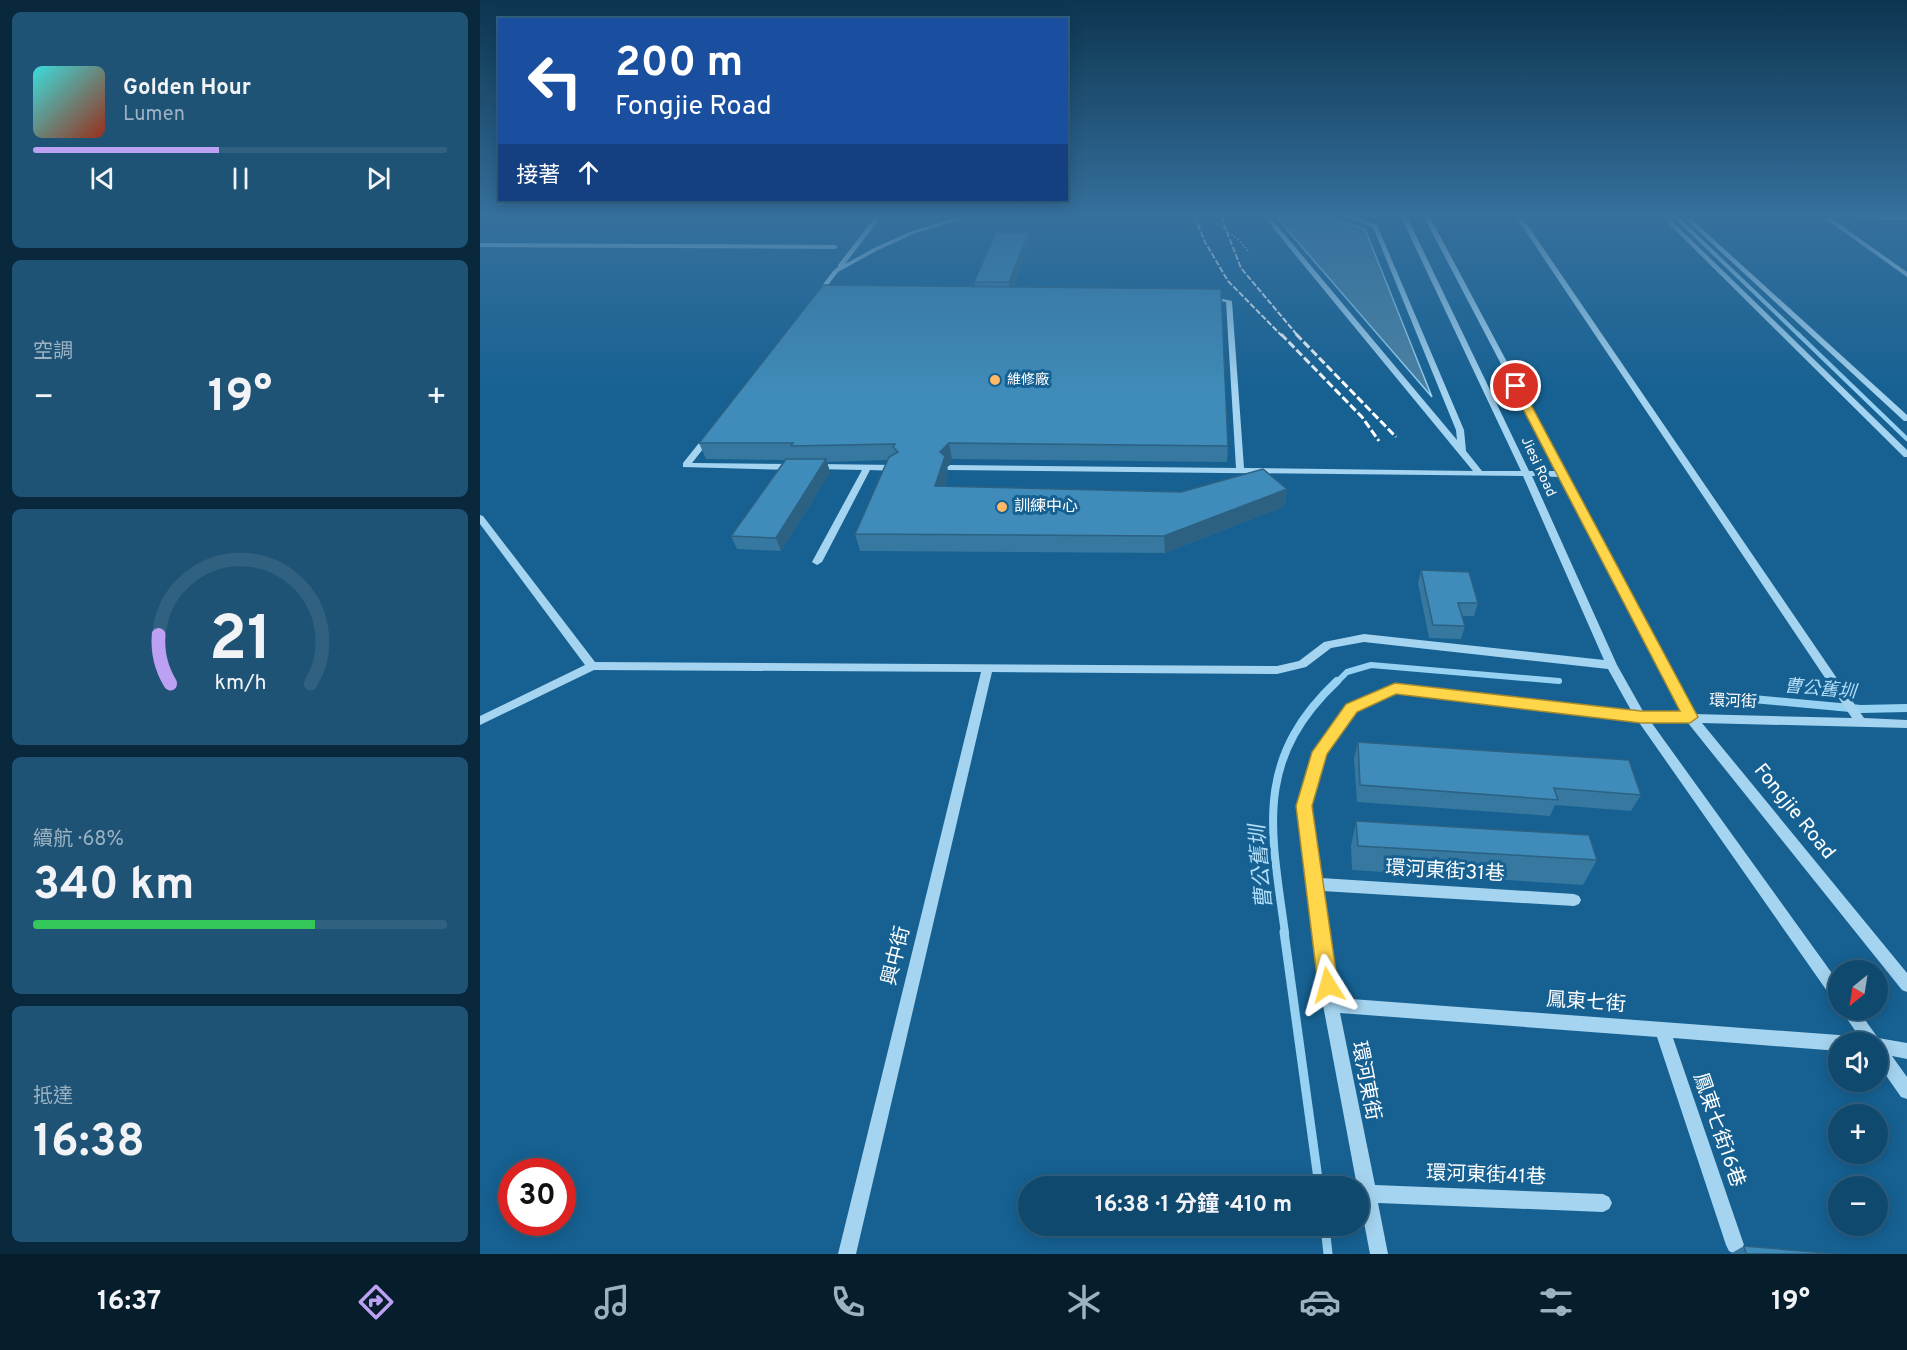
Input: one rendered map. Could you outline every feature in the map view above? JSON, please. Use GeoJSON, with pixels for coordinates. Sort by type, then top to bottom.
{"type":"FeatureCollection","features":[{"type":"Feature","properties":{"kind":"street"},"geometry":{"type":"LineString","coordinates":[[810,304],[833,276]]}},
{"type":"Feature","properties":{"kind":"street"},"geometry":{"type":"LineString","coordinates":[[1316,276],[1479,472]]}},
{"type":"Feature","properties":{"kind":"street"},"geometry":{"type":"LineString","coordinates":[[1396,276],[1460,430],[1462,452]]}},
{"type":"Feature","properties":{"kind":"street","name":"Jiesi Road"},"geometry":{"type":"LineString","coordinates":[[1432,276],[1526,474],[1612,665]]}},
{"type":"Feature","properties":{"kind":"street","name":"Jiesi Road"},"geometry":{"type":"LineString","coordinates":[[1458,276],[1659,657]]}},
{"type":"Feature","properties":{"kind":"street"},"geometry":{"type":"LineString","coordinates":[[1559,276],[1859,720]]}},
{"type":"Feature","properties":{"kind":"street"},"geometry":{"type":"LineString","coordinates":[[1725,276],[1907,455]]}},
{"type":"Feature","properties":{"kind":"street"},"geometry":{"type":"LineString","coordinates":[[1750,276],[1907,419]]}},
{"type":"Feature","properties":{"kind":"street"},"geometry":{"type":"LineString","coordinates":[[818,295],[830,295]]}},
{"type":"Feature","properties":{"kind":"street"},"geometry":{"type":"LineString","coordinates":[[1201,298],[1220,298],[1229,302],[1240,470]]}},
{"type":"Feature","properties":{"kind":"street"},"geometry":{"type":"LineString","coordinates":[[715,428],[686,465],[799,467]]}},
{"type":"Feature","properties":{"kind":"street"},"geometry":{"type":"LineString","coordinates":[[811,467],[896,468]]}},
{"type":"Feature","properties":{"kind":"street"},"geometry":{"type":"LineString","coordinates":[[817,562],[867,468]]}},
{"type":"Feature","properties":{"kind":"street"},"geometry":{"type":"LineString","coordinates":[[950,468],[1562,474]]}},
{"type":"Feature","properties":{"kind":"street"},"geometry":{"type":"LineString","coordinates":[[480,518],[592,666]]}},
{"type":"Feature","properties":{"kind":"street"},"geometry":{"type":"LineString","coordinates":[[480,721],[592,666],[1277,670],[1302,664],[1328,645],[1364,638],[1612,665],[1641,717],[1828,980]]}},
{"type":"Feature","properties":{"kind":"street","name":"Fongjie Road"},"geometry":{"type":"LineString","coordinates":[[1659,657],[1690,717],[1907,985]]}},
{"type":"Feature","properties":{"kind":"street","name":"興中街"},"geometry":{"type":"LineString","coordinates":[[847,1254],[988,667]]}},
{"type":"Feature","properties":{"kind":"street","name":"環河東街"},"geometry":{"type":"LineString","coordinates":[[1364,1176],[1331,1005],[1304,806],[1320,752],[1351,708],[1395,689],[1641,717],[1665,717]]}},
{"type":"Feature","properties":{"kind":"street","name":"環河街"},"geometry":{"type":"LineString","coordinates":[[1665,717],[1859,720],[1907,724]]}},
{"type":"Feature","properties":{"kind":"street","name":"環河東街31巷"},"geometry":{"type":"LineString","coordinates":[[1314,884],[1574,900]]}},
{"type":"Feature","properties":{"kind":"street","name":"鳳東七街"},"geometry":{"type":"LineString","coordinates":[[1331,1005],[1828,1042]]}},
{"type":"Feature","properties":{"kind":"street","name":"鳳東七街16巷"},"geometry":{"type":"LineString","coordinates":[[1662,1030],[1735,1245]]}},
{"type":"Feature","properties":{"kind":"street"},"geometry":{"type":"LineString","coordinates":[[1888,1049],[1907,1051]]}},
{"type":"Feature","properties":{"kind":"street"},"geometry":{"type":"LineString","coordinates":[[1888,1063],[1907,1091]]}},
{"type":"Feature","properties":{"kind":"street","name":"環河東街41巷"},"geometry":{"type":"LineString","coordinates":[[1369,1194],[1603,1203]]}},
{"type":"Feature","properties":{"kind":"street","name":"環河東街"},"geometry":{"type":"LineString","coordinates":[[1369,1204],[1379,1254]]}},
{"type":"Feature","properties":{"kind":"water"},"geometry":{"type":"Polygon","coordinates":[[[1327,276],[1384,276],[1432,397],[1327,276]]]}},
{"type":"Feature","properties":{"kind":"building"},"geometry":{"type":"Polygon","coordinates":[[[977,276],[1012,276],[1009,282],[974,282],[977,276]]]}},
{"type":"Feature","properties":{"kind":"building","name":"維修廠"},"geometry":{"type":"Polygon","coordinates":[[[823,285],[1221,289],[1228,446],[949,443],[940,452],[945,456],[935,486],[1181,492],[1263,469],[1287,489],[1164,536],[855,534],[889,457],[898,452],[893,447],[895,444],[791,446],[793,443],[699,443],[823,285]]]}},
{"type":"Feature","properties":{"kind":"building"},"geometry":{"type":"Polygon","coordinates":[[[786,459],[826,459],[776,538],[731,536],[786,459]]]}},
{"type":"Feature","properties":{"kind":"building"},"geometry":{"type":"Polygon","coordinates":[[[1421,570],[1469,572],[1478,603],[1458,603],[1465,626],[1433,625],[1421,570]]]}},
{"type":"Feature","properties":{"kind":"building"},"geometry":{"type":"Polygon","coordinates":[[[1358,742],[1629,760],[1641,795],[1554,788],[1558,800],[1360,785],[1358,742]]]}},
{"type":"Feature","properties":{"kind":"building"},"geometry":{"type":"Polygon","coordinates":[[[1356,821],[1589,835],[1597,860],[1358,846],[1356,821]]]}},
{"type":"Feature","properties":{"kind":"building"},"geometry":{"type":"Polygon","coordinates":[[[1744,1246],[1837,1254],[1746,1254],[1744,1246]]]}},
{"type":"Feature","properties":{"kind":"waterway"},"geometry":{"type":"LineString","coordinates":[[1737,276],[1800,336]]}},
{"type":"Feature","properties":{"kind":"waterway"},"geometry":{"type":"LineString","coordinates":[[1798,334],[1907,439]]}},
{"type":"Feature","properties":{"kind":"waterway","name":"曹公舊圳"},"geometry":{"type":"LineString","coordinates":[[1336,683],[1347,672],[1371,665],[1559,681]]}},
{"type":"Feature","properties":{"kind":"waterway","name":"曹公舊圳"},"geometry":{"type":"LineString","coordinates":[[1285,933],[1273,829],[1274,798],[1280,768],[1291,739],[1310,710],[1337,681]]}},
{"type":"Feature","properties":{"kind":"waterway","name":"曹公舊圳"},"geometry":{"type":"LineString","coordinates":[[1731,697],[1861,709],[1907,708]]}},
{"type":"Feature","properties":{"kind":"waterway","name":"曹公舊圳"},"geometry":{"type":"LineString","coordinates":[[1284,932],[1318,1176]]}},
{"type":"Feature","properties":{"kind":"waterway","name":"曹公舊圳"},"geometry":{"type":"LineString","coordinates":[[1326,1236],[1328,1254]]}},
{"type":"Feature","properties":{"kind":"railway"},"geometry":{"type":"LineString","coordinates":[[1225,276],[1282,336]]}},
{"type":"Feature","properties":{"kind":"railway"},"geometry":{"type":"LineString","coordinates":[[1247,276],[1298,336]]}},
{"type":"Feature","properties":{"kind":"railway"},"geometry":{"type":"LineString","coordinates":[[1281,334],[1362,417],[1379,441]]}},
{"type":"Feature","properties":{"kind":"railway"},"geometry":{"type":"LineString","coordinates":[[1296,334],[1396,437]]}},
{"type":"Feature","properties":{"kind":"place","name":"維修廠"},"geometry":{"type":"Point","coordinates":[995,380]}},
{"type":"Feature","properties":{"kind":"place","name":"訓練中心"},"geometry":{"type":"Point","coordinates":[1002,507]}},
{"type":"Feature","properties":{"kind":"route"},"geometry":{"type":"LineString","coordinates":[[1328,985],[1304,806],[1320,752],[1351,708],[1395,689],[1641,717],[1690,717],[1516,386]]}}]}
